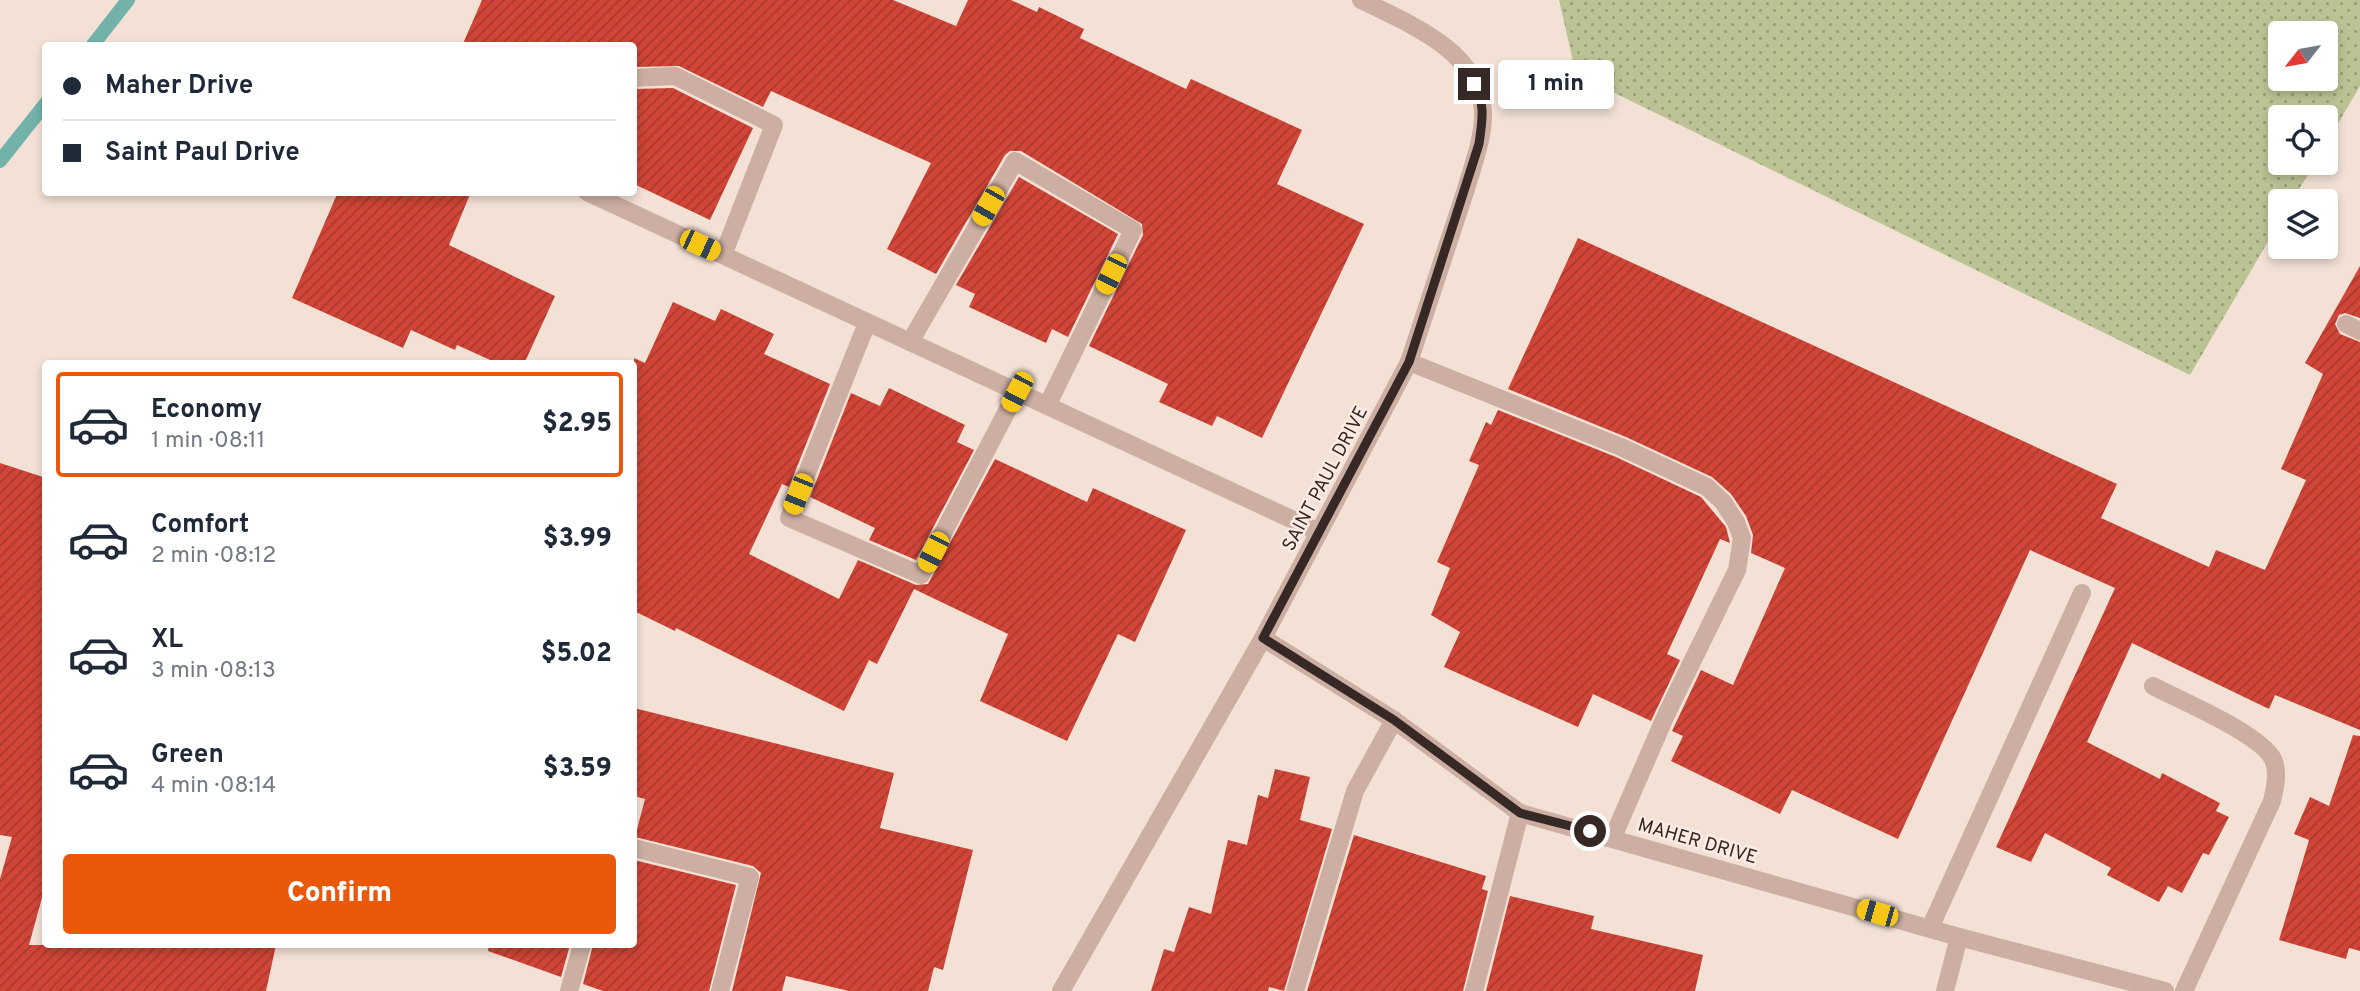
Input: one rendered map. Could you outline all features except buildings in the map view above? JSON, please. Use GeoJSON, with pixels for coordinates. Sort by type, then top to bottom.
{"type":"FeatureCollection","features":[{"type":"Feature","properties":{"kind":"street","name":"SAINT PAUL DRIVE"},"geometry":{"type":"LineString","coordinates":[[1061,991],[1263,638],[1409,362],[1466,189],[1479,144],[1483,112],[1480,93],[1458,58],[1432,36],[1362,0]]}},
{"type":"Feature","properties":{"kind":"street"},"geometry":{"type":"LineString","coordinates":[[637,78],[675,76],[774,125],[723,256]]}},
{"type":"Feature","properties":{"kind":"street"},"geometry":{"type":"LineString","coordinates":[[910,342],[1015,161],[1133,230],[1047,406]]}},
{"type":"Feature","properties":{"kind":"street"},"geometry":{"type":"LineString","coordinates":[[596,196],[1318,532]]}},
{"type":"Feature","properties":{"kind":"street"},"geometry":{"type":"LineString","coordinates":[[867,323],[789,518],[921,575],[1017,392]]}},
{"type":"Feature","properties":{"kind":"street"},"geometry":{"type":"LineString","coordinates":[[1409,362],[1621,447],[1707,487],[1723,502],[1736,522],[1742,538],[1737,570],[1667,715],[1613,837]]}},
{"type":"Feature","properties":{"kind":"street"},"geometry":{"type":"LineString","coordinates":[[1930,928],[2082,593]]}},
{"type":"Feature","properties":{"kind":"street","name":"MAHER DRIVE"},"geometry":{"type":"LineString","coordinates":[[1263,638],[1394,720],[1520,813],[1613,837],[1959,937],[2165,991]]}},
{"type":"Feature","properties":{"kind":"street"},"geometry":{"type":"LineString","coordinates":[[2153,686],[2259,742],[2274,760],[2277,784],[2272,801],[2184,991]]}},
{"type":"Feature","properties":{"kind":"street"},"geometry":{"type":"LineString","coordinates":[[1296,991],[1355,791],[1394,720]]}},
{"type":"Feature","properties":{"kind":"street"},"geometry":{"type":"LineString","coordinates":[[1474,991],[1520,813]]}},
{"type":"Feature","properties":{"kind":"street"},"geometry":{"type":"LineString","coordinates":[[637,849],[750,877],[720,991]]}},
{"type":"Feature","properties":{"kind":"street"},"geometry":{"type":"LineString","coordinates":[[1945,991],[1959,937]]}},
{"type":"Feature","properties":{"kind":"street"},"geometry":{"type":"LineString","coordinates":[[569,991],[581,948]]}},
{"type":"Feature","properties":{"kind":"green space"},"geometry":{"type":"Polygon","coordinates":[[[1559,0],[2360,0],[2360,86],[2338,124],[2338,105],[2268,105],[2268,175],[2308,175],[2299,189],[2268,189],[2268,242],[2190,375],[1576,74],[1559,0]]]}},
{"type":"Feature","properties":{"kind":"waterway"},"geometry":{"type":"LineString","coordinates":[[95,42],[128,0]]}},
{"type":"Feature","properties":{"kind":"waterway"},"geometry":{"type":"LineString","coordinates":[[0,161],[42,108]]}},
{"type":"Feature","properties":{"kind":"route"},"geometry":{"type":"LineString","coordinates":[[1474,84],[1480,93],[1483,112],[1479,144],[1409,362],[1263,638],[1394,720],[1462,773],[1520,813],[1590,831]]}}]}
